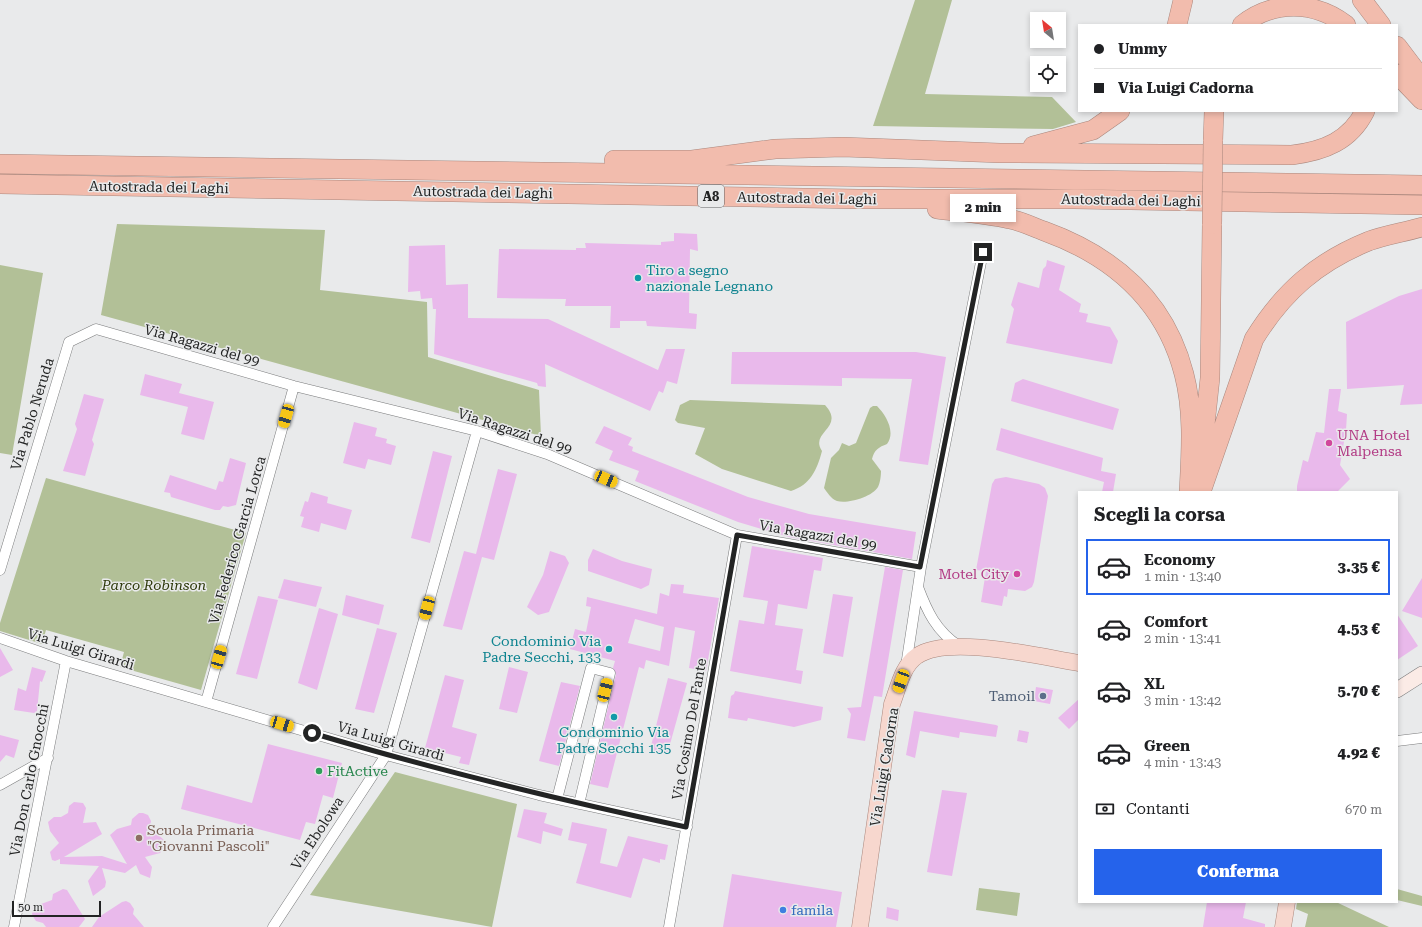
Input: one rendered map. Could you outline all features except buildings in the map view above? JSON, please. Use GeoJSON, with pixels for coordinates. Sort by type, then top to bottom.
{"type":"FeatureCollection","features":[{"type":"Feature","properties":{"kind":"highway"},"geometry":{"type":"LineString","coordinates":[[1177,24],[1183,0]]}},
{"type":"Feature","properties":{"kind":"highway"},"geometry":{"type":"LineString","coordinates":[[1362,0],[1380,24]]}},
{"type":"Feature","properties":{"kind":"highway"},"geometry":{"type":"LineString","coordinates":[[1244,24],[1264,11],[1281,6],[1301,6],[1326,12],[1344,24]]}},
{"type":"Feature","properties":{"kind":"highway"},"geometry":{"type":"LineString","coordinates":[[1398,47],[1422,79]]}},
{"type":"Feature","properties":{"kind":"highway"},"geometry":{"type":"LineString","coordinates":[[1398,75],[1422,100]]}},
{"type":"Feature","properties":{"kind":"highway"},"geometry":{"type":"LineString","coordinates":[[914,149],[940,146],[1033,146],[1092,130],[1119,112]]}},
{"type":"Feature","properties":{"kind":"highway"},"geometry":{"type":"LineString","coordinates":[[1195,491],[1203,451],[1210,378],[1214,112]]}},
{"type":"Feature","properties":{"kind":"highway"},"geometry":{"type":"LineString","coordinates":[[477,171],[618,160],[692,160],[775,150],[843,147],[1000,153],[1292,155],[1314,152],[1333,145],[1352,130],[1364,112]]}},
{"type":"Feature","properties":{"kind":"highway","name":"Autostrada dei Laghi"},"geometry":{"type":"LineString","coordinates":[[0,164],[1422,185]]}},
{"type":"Feature","properties":{"kind":"highway","name":"Autostrada dei Laghi"},"geometry":{"type":"LineString","coordinates":[[0,184],[858,199],[1074,199],[1422,205]]}},
{"type":"Feature","properties":{"kind":"highway"},"geometry":{"type":"LineString","coordinates":[[858,199],[1010,219],[1071,241],[1107,261],[1129,279],[1148,300],[1163,322],[1175,345],[1184,375],[1189,409],[1191,444],[1189,491]]}},
{"type":"Feature","properties":{"kind":"highway"},"geometry":{"type":"LineString","coordinates":[[1201,491],[1254,339],[1268,316],[1284,296],[1302,280],[1326,263],[1363,244],[1422,227]]}},
{"type":"Feature","properties":{"kind":"main road"},"geometry":{"type":"LineString","coordinates":[[905,670],[917,656],[933,649],[975,646],[1078,663]]}},
{"type":"Feature","properties":{"kind":"main road"},"geometry":{"type":"LineString","coordinates":[[1398,678],[1422,664]]}},
{"type":"Feature","properties":{"kind":"main road","name":"Via Luigi Cadorna"},"geometry":{"type":"LineString","coordinates":[[860,927],[892,704],[905,670]]}},
{"type":"Feature","properties":{"kind":"main road"},"geometry":{"type":"LineString","coordinates":[[1398,689],[1422,674]]}},
{"type":"Feature","properties":{"kind":"main road"},"geometry":{"type":"LineString","coordinates":[[1283,927],[1287,903]]}},
{"type":"Feature","properties":{"kind":"street","name":"Via Luigi Cadorna"},"geometry":{"type":"LineString","coordinates":[[905,670],[920,567],[983,252]]}},
{"type":"Feature","properties":{"kind":"street","name":"Via Ragazzi del 99"},"geometry":{"type":"LineString","coordinates":[[96,329],[294,386],[476,431],[547,454],[737,535],[920,567]]}},
{"type":"Feature","properties":{"kind":"street","name":"Via Pablo Neruda"},"geometry":{"type":"LineString","coordinates":[[0,570],[69,342],[96,329]]}},
{"type":"Feature","properties":{"kind":"street","name":"Via Federico Garcia Lorca"},"geometry":{"type":"LineString","coordinates":[[206,702],[294,386]]}},
{"type":"Feature","properties":{"kind":"street","name":"Via Ebolowa"},"geometry":{"type":"LineString","coordinates":[[273,927],[386,755],[476,431]]}},
{"type":"Feature","properties":{"kind":"street","name":"Via Cosimo Del Fante"},"geometry":{"type":"LineString","coordinates":[[669,927],[737,535]]}},
{"type":"Feature","properties":{"kind":"street","name":"Via Luigi Cadorna"},"geometry":{"type":"LineString","coordinates":[[918,586],[927,611],[936,626],[948,639],[960,647]]}},
{"type":"Feature","properties":{"kind":"street","name":"Via Luigi Girardi"},"geometry":{"type":"LineString","coordinates":[[0,638],[66,661],[386,755],[557,799],[686,827]]}},
{"type":"Feature","properties":{"kind":"street","name":"Via Don Carlo Gnocchi"},"geometry":{"type":"LineString","coordinates":[[14,927],[66,661]]}},
{"type":"Feature","properties":{"kind":"street"},"geometry":{"type":"LineString","coordinates":[[557,799],[591,668],[610,673],[579,804]]}},
{"type":"Feature","properties":{"kind":"street"},"geometry":{"type":"LineString","coordinates":[[1398,741],[1422,738]]}},
{"type":"Feature","properties":{"kind":"street"},"geometry":{"type":"LineString","coordinates":[[0,785],[48,758]]}},
{"type":"Feature","properties":{"kind":"green space"},"geometry":{"type":"Polygon","coordinates":[[[915,0],[952,0],[925,94],[1052,97],[1076,122],[1053,129],[873,126],[915,0]]]}},
{"type":"Feature","properties":{"kind":"green space"},"geometry":{"type":"Polygon","coordinates":[[[117,224],[325,230],[320,290],[427,302],[428,357],[539,390],[541,436],[101,315],[117,224]]]}},
{"type":"Feature","properties":{"kind":"green space"},"geometry":{"type":"Polygon","coordinates":[[[0,265],[43,273],[12,455],[0,453],[0,265]]]}},
{"type":"Feature","properties":{"kind":"green space"},"geometry":{"type":"Polygon","coordinates":[[[690,400],[825,405],[832,419],[830,425],[820,439],[819,445],[822,451],[812,476],[803,485],[791,491],[722,469],[695,454],[705,428],[678,423],[675,420],[680,405],[690,400]]]}},
{"type":"Feature","properties":{"kind":"green space"},"geometry":{"type":"Polygon","coordinates":[[[877,406],[884,414],[890,429],[890,439],[887,444],[877,449],[872,459],[881,471],[879,485],[875,491],[865,497],[853,501],[837,501],[831,497],[824,488],[831,458],[839,450],[842,443],[849,446],[856,443],[870,408],[877,406]]]}},
{"type":"Feature","properties":{"kind":"green space","name":"Parco Robinson"},"geometry":{"type":"Polygon","coordinates":[[[46,478],[246,533],[201,690],[120,667],[124,652],[46,630],[42,644],[0,631],[0,623],[46,478]]]}},
{"type":"Feature","properties":{"kind":"green space"},"geometry":{"type":"Polygon","coordinates":[[[395,772],[517,804],[492,927],[310,895],[395,772]]]}},
{"type":"Feature","properties":{"kind":"green space"},"geometry":{"type":"Polygon","coordinates":[[[979,888],[1020,893],[1017,916],[976,910],[979,888]]]}},
{"type":"Feature","properties":{"kind":"green space"},"geometry":{"type":"Polygon","coordinates":[[[1398,889],[1422,896],[1422,906],[1398,900],[1398,889]]]}},
{"type":"Feature","properties":{"kind":"green space"},"geometry":{"type":"Polygon","coordinates":[[[1297,903],[1338,903],[1389,927],[1305,927],[1308,914],[1296,909],[1297,903]]]}},
{"type":"Feature","properties":{"kind":"place","name":"Tiro a segno nazionale Legnano"},"geometry":{"type":"Point","coordinates":[638,278]}},
{"type":"Feature","properties":{"kind":"place","name":"UNA Hotel Malpensa"},"geometry":{"type":"Point","coordinates":[1329,443]}},
{"type":"Feature","properties":{"kind":"place","name":"Motel City"},"geometry":{"type":"Point","coordinates":[1017,574]}},
{"type":"Feature","properties":{"kind":"place","name":"Condominio Via Padre Secchi, 133"},"geometry":{"type":"Point","coordinates":[609,649]}},
{"type":"Feature","properties":{"kind":"place","name":"Tamoil"},"geometry":{"type":"Point","coordinates":[1043,696]}},
{"type":"Feature","properties":{"kind":"place","name":"Condominio Via Padre Secchi 135"},"geometry":{"type":"Point","coordinates":[614,717]}},
{"type":"Feature","properties":{"kind":"place","name":"FitActive"},"geometry":{"type":"Point","coordinates":[319,771]}},
{"type":"Feature","properties":{"kind":"place","name":"Scuola Primaria \"Giovanni Pascoli\""},"geometry":{"type":"Point","coordinates":[139,838]}},
{"type":"Feature","properties":{"kind":"place","name":"famila"},"geometry":{"type":"Point","coordinates":[783,910]}},
{"type":"Feature","properties":{"kind":"route"},"geometry":{"type":"LineString","coordinates":[[312,733],[386,755],[539,795],[686,827],[737,535],[920,567],[983,252]]}}]}
